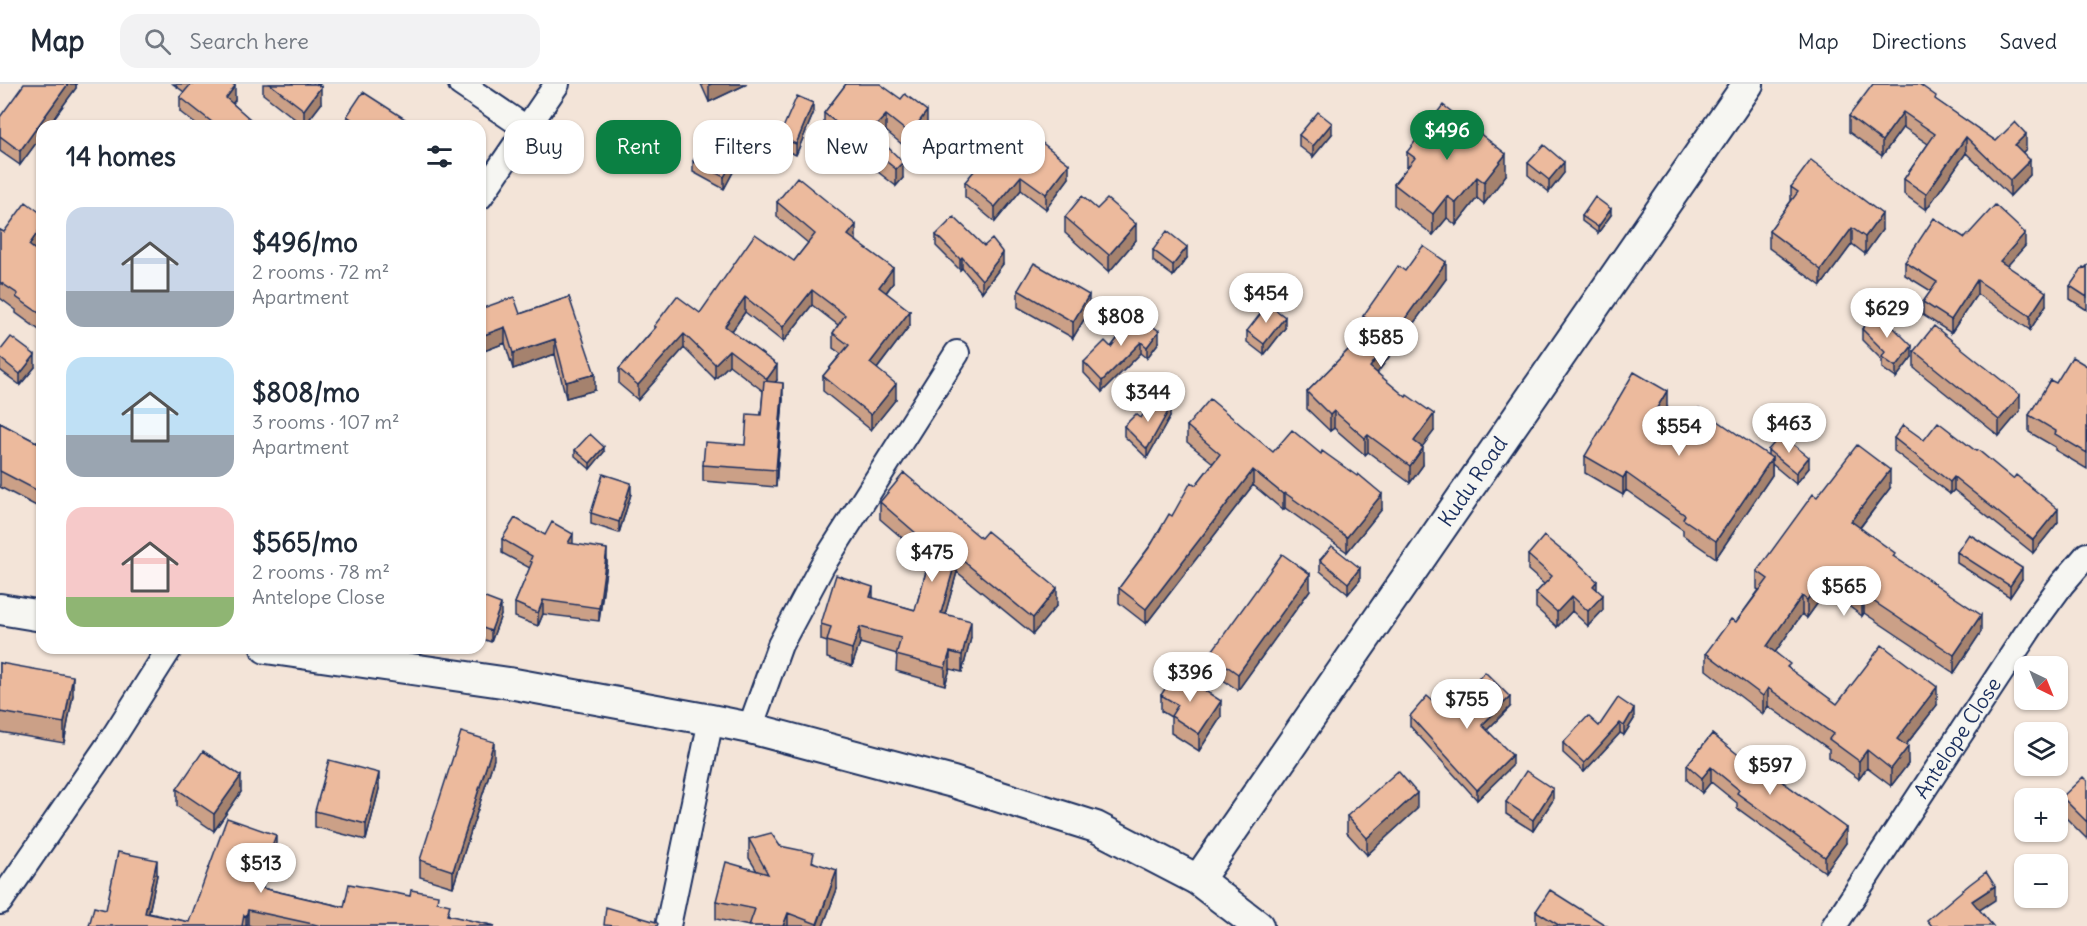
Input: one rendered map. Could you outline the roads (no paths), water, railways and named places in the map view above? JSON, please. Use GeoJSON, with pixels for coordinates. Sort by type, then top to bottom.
{"type":"FeatureCollection","features":[{"type":"Feature","properties":{"kind":"street"},"geometry":{"type":"LineString","coordinates":[[461,84],[514,120]]}},
{"type":"Feature","properties":{"kind":"street"},"geometry":{"type":"LineString","coordinates":[[532,120],[557,84]]}},
{"type":"Feature","properties":{"kind":"street","name":"Kudu Road"},"geometry":{"type":"LineString","coordinates":[[1198,880],[1748,84]]}},
{"type":"Feature","properties":{"kind":"street"},"geometry":{"type":"LineString","coordinates":[[486,188],[504,161]]}},
{"type":"Feature","properties":{"kind":"street"},"geometry":{"type":"LineString","coordinates":[[750,728],[780,645],[822,566],[957,353]]}},
{"type":"Feature","properties":{"kind":"street","name":"Antelope Close"},"geometry":{"type":"LineString","coordinates":[[1834,926],[2032,625],[2087,555]]}},
{"type":"Feature","properties":{"kind":"street"},"geometry":{"type":"LineString","coordinates":[[0,609],[36,615]]}},
{"type":"Feature","properties":{"kind":"street"},"geometry":{"type":"LineString","coordinates":[[0,902],[109,744],[166,654]]}},
{"type":"Feature","properties":{"kind":"street"},"geometry":{"type":"LineString","coordinates":[[308,654],[509,683],[711,720],[750,728],[1010,798],[1096,827],[1198,880],[1258,926]]}},
{"type":"Feature","properties":{"kind":"street"},"geometry":{"type":"LineString","coordinates":[[668,926],[711,720]]}}]}
